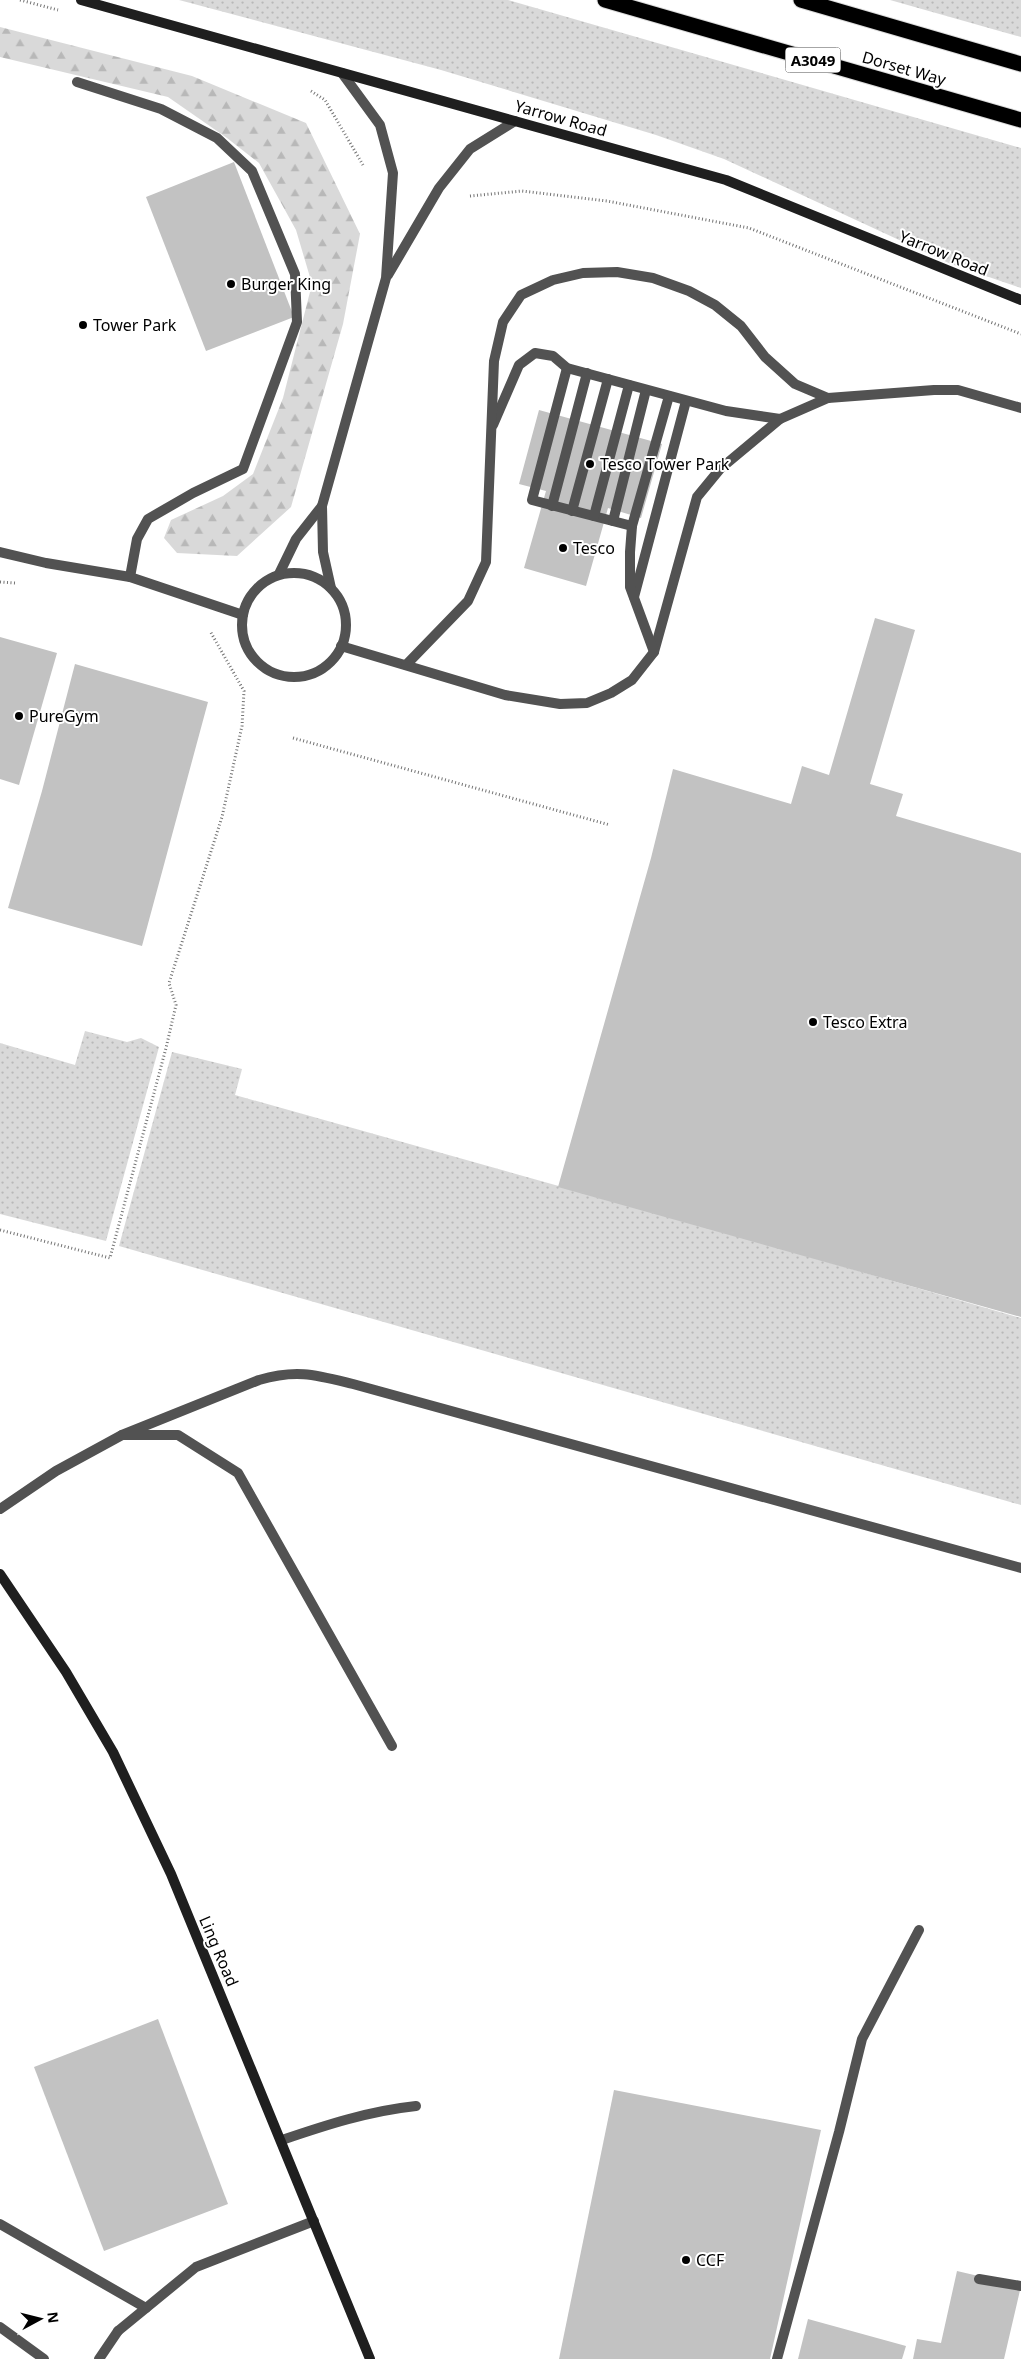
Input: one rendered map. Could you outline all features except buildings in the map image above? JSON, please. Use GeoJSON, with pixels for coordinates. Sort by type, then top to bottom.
{"type":"FeatureCollection","features":[{"type":"Feature","properties":{"kind":"highway","name":"Dorset Way"},"geometry":{"type":"LineString","coordinates":[[605,0],[1021,120]]}},
{"type":"Feature","properties":{"kind":"highway"},"geometry":{"type":"LineString","coordinates":[[801,0],[1021,64]]}},
{"type":"Feature","properties":{"kind":"street","name":"Yarrow Road"},"geometry":{"type":"LineString","coordinates":[[81,0],[726,180],[1021,300]]}},
{"type":"Feature","properties":{"kind":"street"},"geometry":{"type":"LineString","coordinates":[[331,588],[323,552],[322,506],[386,278],[394,173],[380,125],[342,73]]}},
{"type":"Feature","properties":{"kind":"street"},"geometry":{"type":"LineString","coordinates":[[77,82],[161,109],[217,138],[252,171],[295,274],[297,322],[243,469],[193,493],[148,519],[137,539],[130,577]]}},
{"type":"Feature","properties":{"kind":"street"},"geometry":{"type":"LineString","coordinates":[[386,278],[439,188],[470,149],[515,121]]}},
{"type":"Feature","properties":{"kind":"street"},"geometry":{"type":"LineString","coordinates":[[406,665],[468,601],[486,562],[494,361],[503,322],[521,295],[553,280],[583,273],[617,272],[653,278],[689,291],[715,305],[740,326],[765,357],[795,384],[828,398]]}},
{"type":"Feature","properties":{"kind":"street"},"geometry":{"type":"LineString","coordinates":[[490,431],[518,365],[535,353],[553,356],[566,368],[686,401],[726,411],[780,419]]}},
{"type":"Feature","properties":{"kind":"street"},"geometry":{"type":"LineString","coordinates":[[566,368],[532,500],[632,526]]}},
{"type":"Feature","properties":{"kind":"street"},"geometry":{"type":"LineString","coordinates":[[552,506],[587,373]]}},
{"type":"Feature","properties":{"kind":"street"},"geometry":{"type":"LineString","coordinates":[[572,511],[608,379]]}},
{"type":"Feature","properties":{"kind":"street"},"geometry":{"type":"LineString","coordinates":[[594,516],[629,385]]}},
{"type":"Feature","properties":{"kind":"street"},"geometry":{"type":"LineString","coordinates":[[613,522],[646,390]]}},
{"type":"Feature","properties":{"kind":"street"},"geometry":{"type":"LineString","coordinates":[[341,646],[505,695],[560,704],[587,703],[611,693],[632,680],[654,652],[697,497],[720,469],[780,419],[828,398],[903,392],[958,390],[1021,408]]}},
{"type":"Feature","properties":{"kind":"street"},"geometry":{"type":"LineString","coordinates":[[654,652],[630,587],[632,526],[669,396]]}},
{"type":"Feature","properties":{"kind":"street"},"geometry":{"type":"LineString","coordinates":[[634,597],[686,401]]}},
{"type":"Feature","properties":{"kind":"street"},"geometry":{"type":"LineString","coordinates":[[279,574],[296,539],[322,506]]}},
{"type":"Feature","properties":{"kind":"street"},"geometry":{"type":"LineString","coordinates":[[0,552],[46,563],[130,577],[243,615]]}},
{"type":"Feature","properties":{"kind":"street"},"geometry":{"type":"LineString","coordinates":[[298,572],[316,578],[331,588],[340,601],[345,616],[346,631],[341,646],[331,661],[316,672],[298,677],[279,675],[262,666],[249,652],[243,634],[243,615],[250,597],[263,583],[279,574],[298,572]]}},
{"type":"Feature","properties":{"kind":"street"},"geometry":{"type":"LineString","coordinates":[[0,1509],[56,1471],[122,1434],[259,1380],[280,1374],[306,1373],[382,1392],[1021,1568]]}},
{"type":"Feature","properties":{"kind":"street"},"geometry":{"type":"LineString","coordinates":[[122,1434],[178,1435],[238,1473],[392,1746]]}},
{"type":"Feature","properties":{"kind":"street","name":"Ling Road"},"geometry":{"type":"LineString","coordinates":[[0,1574],[66,1672],[113,1752],[171,1874],[282,2140],[370,2359]]}},
{"type":"Feature","properties":{"kind":"street"},"geometry":{"type":"LineString","coordinates":[[777,2359],[839,2132],[862,2039],[919,1930]]}},
{"type":"Feature","properties":{"kind":"street"},"geometry":{"type":"LineString","coordinates":[[282,2140],[382,2110],[416,2106]]}},
{"type":"Feature","properties":{"kind":"street"},"geometry":{"type":"LineString","coordinates":[[98,2359],[118,2331],[196,2267],[314,2221]]}},
{"type":"Feature","properties":{"kind":"street"},"geometry":{"type":"LineString","coordinates":[[0,2224],[146,2308]]}},
{"type":"Feature","properties":{"kind":"street"},"geometry":{"type":"LineString","coordinates":[[979,2279],[1021,2286]]}},
{"type":"Feature","properties":{"kind":"street"},"geometry":{"type":"LineString","coordinates":[[0,2327],[40,2358]]}},
{"type":"Feature","properties":{"kind":"path"},"geometry":{"type":"LineString","coordinates":[[470,196],[522,191],[597,200],[749,228],[1021,334]]}},
{"type":"Feature","properties":{"kind":"path"},"geometry":{"type":"LineString","coordinates":[[0,582],[20,583]]}},
{"type":"Feature","properties":{"kind":"path"},"geometry":{"type":"LineString","coordinates":[[0,1230],[110,1258],[176,1005],[169,982],[222,817],[242,726],[244,691],[207,625]]}},
{"type":"Feature","properties":{"kind":"path"},"geometry":{"type":"LineString","coordinates":[[293,738],[610,825]]}},
{"type":"Feature","properties":{"kind":"green space"},"geometry":{"type":"Polygon","coordinates":[[[179,0],[508,0],[1021,148],[1021,288],[951,264],[724,159],[656,135],[441,70],[179,0]]]}},
{"type":"Feature","properties":{"kind":"green space"},"geometry":{"type":"Polygon","coordinates":[[[890,0],[1021,0],[1021,37],[890,0]]]}},
{"type":"Feature","properties":{"kind":"green space"},"geometry":{"type":"Polygon","coordinates":[[[0,27],[192,76],[306,123],[360,234],[343,324],[291,507],[237,556],[177,553],[164,538],[171,520],[223,496],[253,474],[283,398],[312,284],[296,230],[259,163],[168,97],[0,57],[0,27]]]}},
{"type":"Feature","properties":{"kind":"green space"},"geometry":{"type":"Polygon","coordinates":[[[85,1031],[127,1042],[141,1038],[159,1047],[106,1241],[0,1214],[0,1043],[75,1065],[85,1031]]]}},
{"type":"Feature","properties":{"kind":"green space"},"geometry":{"type":"Polygon","coordinates":[[[172,1052],[242,1069],[235,1095],[1021,1318],[1021,1505],[119,1246],[172,1052]]]}},
{"type":"Feature","properties":{"kind":"place","name":"Burger King"},"geometry":{"type":"Point","coordinates":[231,284]}},
{"type":"Feature","properties":{"kind":"place","name":"Tower Park"},"geometry":{"type":"Point","coordinates":[83,325]}},
{"type":"Feature","properties":{"kind":"place","name":"Tesco Tower Park"},"geometry":{"type":"Point","coordinates":[590,464]}},
{"type":"Feature","properties":{"kind":"place","name":"Tesco"},"geometry":{"type":"Point","coordinates":[563,548]}},
{"type":"Feature","properties":{"kind":"place","name":"PureGym"},"geometry":{"type":"Point","coordinates":[19,716]}},
{"type":"Feature","properties":{"kind":"place","name":"Tesco Extra"},"geometry":{"type":"Point","coordinates":[813,1022]}},
{"type":"Feature","properties":{"kind":"place","name":"CCF"},"geometry":{"type":"Point","coordinates":[686,2260]}}]}
